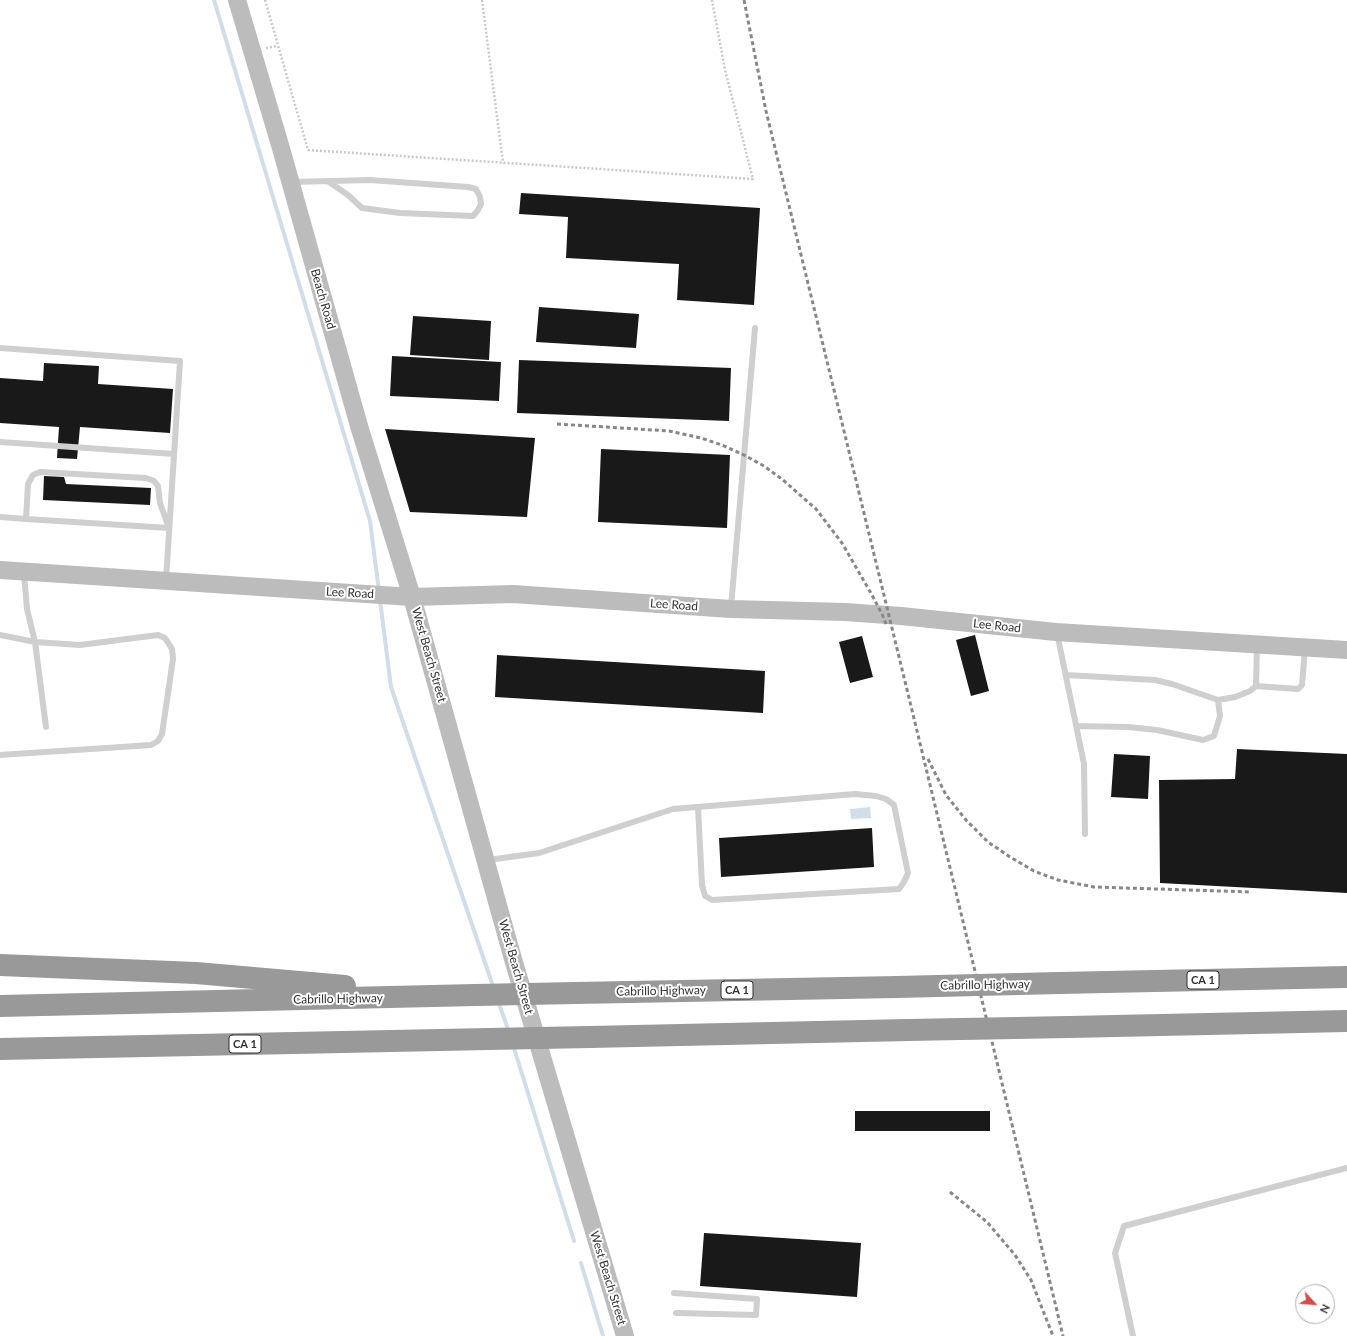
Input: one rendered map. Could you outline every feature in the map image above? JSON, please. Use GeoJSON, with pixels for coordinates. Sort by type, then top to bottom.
{"type":"FeatureCollection","features":[{"type":"Feature","properties":{"kind":"highway"},"geometry":{"type":"LineString","coordinates":[[0,965],[196,973],[454,996]]}},
{"type":"Feature","properties":{"kind":"highway","name":"Cabrillo Highway"},"geometry":{"type":"LineString","coordinates":[[0,1006],[1347,977]]}},
{"type":"Feature","properties":{"kind":"highway","name":"CA 1"},"geometry":{"type":"LineString","coordinates":[[0,1049],[1347,1021]]}},
{"type":"Feature","properties":{"kind":"highway"},"geometry":{"type":"LineString","coordinates":[[0,1062],[116,1047]]}},
{"type":"Feature","properties":{"kind":"main road","name":"Beach Road"},"geometry":{"type":"LineString","coordinates":[[237,0],[291,182],[359,426],[412,596]]}},
{"type":"Feature","properties":{"kind":"main road","name":"Lee Road"},"geometry":{"type":"LineString","coordinates":[[0,570],[412,596],[513,594],[731,609],[864,613],[1056,632],[1347,650]]}},
{"type":"Feature","properties":{"kind":"main road","name":"West Beach Street"},"geometry":{"type":"LineString","coordinates":[[412,596],[516,966],[625,1336]]}},
{"type":"Feature","properties":{"kind":"lane"},"geometry":{"type":"LineString","coordinates":[[291,182],[370,180],[468,187],[476,189],[480,196],[480,204],[478,210],[473,216],[400,213],[362,208],[348,195],[329,182]]}},
{"type":"Feature","properties":{"kind":"lane"},"geometry":{"type":"LineString","coordinates":[[731,609],[755,328]]}},
{"type":"Feature","properties":{"kind":"lane"},"geometry":{"type":"LineString","coordinates":[[0,348],[180,361],[165,581]]}},
{"type":"Feature","properties":{"kind":"lane"},"geometry":{"type":"LineString","coordinates":[[0,442],[174,454]]}},
{"type":"Feature","properties":{"kind":"lane"},"geometry":{"type":"LineString","coordinates":[[26,519],[28,484],[33,475],[40,472],[146,478],[154,481],[158,486],[160,503],[169,528]]}},
{"type":"Feature","properties":{"kind":"lane"},"geometry":{"type":"LineString","coordinates":[[0,517],[169,528]]}},
{"type":"Feature","properties":{"kind":"lane"},"geometry":{"type":"LineString","coordinates":[[24,572],[28,609],[35,642],[46,727]]}},
{"type":"Feature","properties":{"kind":"lane"},"geometry":{"type":"LineString","coordinates":[[1056,632],[1084,764],[1085,834]]}},
{"type":"Feature","properties":{"kind":"lane"},"geometry":{"type":"LineString","coordinates":[[0,635],[35,642],[80,645],[158,635],[165,638],[172,649],[173,659],[162,734],[158,742],[151,745],[0,755]]}},
{"type":"Feature","properties":{"kind":"lane"},"geometry":{"type":"LineString","coordinates":[[1256,686],[1257,645]]}},
{"type":"Feature","properties":{"kind":"lane"},"geometry":{"type":"LineString","coordinates":[[1066,675],[1155,680],[1172,684],[1218,700],[1235,697],[1250,691],[1256,686],[1298,689],[1302,685],[1305,648]]}},
{"type":"Feature","properties":{"kind":"lane"},"geometry":{"type":"LineString","coordinates":[[1077,726],[1128,727],[1157,730],[1202,740],[1214,736],[1220,716],[1218,700]]}},
{"type":"Feature","properties":{"kind":"lane"},"geometry":{"type":"LineString","coordinates":[[486,860],[539,853],[674,810],[855,794],[886,798],[894,805],[908,873],[899,889],[712,900],[705,896],[702,885],[698,808]]}},
{"type":"Feature","properties":{"kind":"lane"},"geometry":{"type":"LineString","coordinates":[[1133,1336],[1115,1253],[1124,1226],[1347,1168]]}},
{"type":"Feature","properties":{"kind":"lane"},"geometry":{"type":"LineString","coordinates":[[674,1293],[757,1299],[756,1314],[676,1313]]}},
{"type":"Feature","properties":{"kind":"path"},"geometry":{"type":"LineString","coordinates":[[265,0],[308,150],[753,179],[724,70],[712,0]]}},
{"type":"Feature","properties":{"kind":"path"},"geometry":{"type":"LineString","coordinates":[[482,0],[503,163]]}},
{"type":"Feature","properties":{"kind":"shaded area"},"geometry":{"type":"Polygon","coordinates":[[[870,807],[871,818],[851,819],[850,809],[870,807]]]}},
{"type":"Feature","properties":{"kind":"building"},"geometry":{"type":"Polygon","coordinates":[[[521,193],[760,208],[754,305],[677,300],[679,264],[566,258],[568,217],[519,214],[521,193]]]}},
{"type":"Feature","properties":{"kind":"building"},"geometry":{"type":"Polygon","coordinates":[[[539,307],[639,314],[636,348],[536,342],[539,307]]]}},
{"type":"Feature","properties":{"kind":"building"},"geometry":{"type":"Polygon","coordinates":[[[413,316],[491,321],[489,360],[410,355],[413,316]]]}},
{"type":"Feature","properties":{"kind":"building"},"geometry":{"type":"Polygon","coordinates":[[[392,356],[501,362],[499,401],[390,396],[392,356]]]}},
{"type":"Feature","properties":{"kind":"building"},"geometry":{"type":"Polygon","coordinates":[[[519,360],[731,368],[729,421],[517,413],[519,360]]]}},
{"type":"Feature","properties":{"kind":"building"},"geometry":{"type":"Polygon","coordinates":[[[44,363],[99,366],[98,384],[173,389],[170,433],[80,427],[77,459],[57,458],[59,427],[0,423],[0,378],[43,381],[44,363]]]}},
{"type":"Feature","properties":{"kind":"building"},"geometry":{"type":"Polygon","coordinates":[[[385,429],[535,438],[527,517],[410,512],[385,429]]]}},
{"type":"Feature","properties":{"kind":"building"},"geometry":{"type":"Polygon","coordinates":[[[601,449],[730,455],[727,528],[598,522],[601,449]]]}},
{"type":"Feature","properties":{"kind":"building"},"geometry":{"type":"Polygon","coordinates":[[[44,476],[64,477],[66,484],[151,488],[150,505],[43,500],[44,476]]]}},
{"type":"Feature","properties":{"kind":"building"},"geometry":{"type":"Polygon","coordinates":[[[975,635],[989,691],[971,696],[956,640],[975,635]]]}},
{"type":"Feature","properties":{"kind":"building"},"geometry":{"type":"Polygon","coordinates":[[[862,636],[873,677],[850,683],[839,642],[862,636]]]}},
{"type":"Feature","properties":{"kind":"building"},"geometry":{"type":"Polygon","coordinates":[[[497,655],[765,671],[763,713],[495,697],[497,655]]]}},
{"type":"Feature","properties":{"kind":"building"},"geometry":{"type":"Polygon","coordinates":[[[1237,749],[1347,754],[1347,893],[1160,883],[1159,780],[1235,779],[1237,749]]]}},
{"type":"Feature","properties":{"kind":"building"},"geometry":{"type":"Polygon","coordinates":[[[1114,754],[1150,756],[1148,799],[1111,797],[1114,754]]]}},
{"type":"Feature","properties":{"kind":"building"},"geometry":{"type":"Polygon","coordinates":[[[872,828],[874,867],[721,877],[719,838],[872,828]]]}},
{"type":"Feature","properties":{"kind":"building"},"geometry":{"type":"Polygon","coordinates":[[[855,1111],[990,1111],[990,1131],[855,1131],[855,1111]]]}},
{"type":"Feature","properties":{"kind":"building"},"geometry":{"type":"Polygon","coordinates":[[[704,1233],[861,1243],[857,1297],[700,1286],[704,1233]]]}},
{"type":"Feature","properties":{"kind":"waterway"},"geometry":{"type":"LineString","coordinates":[[214,0],[370,521],[379,591]]}},
{"type":"Feature","properties":{"kind":"waterway"},"geometry":{"type":"LineString","coordinates":[[380,600],[391,687],[494,989]]}},
{"type":"Feature","properties":{"kind":"waterway"},"geometry":{"type":"LineString","coordinates":[[498,1001],[509,1032]]}},
{"type":"Feature","properties":{"kind":"waterway"},"geometry":{"type":"LineString","coordinates":[[513,1045],[574,1241]]}},
{"type":"Feature","properties":{"kind":"waterway"},"geometry":{"type":"LineString","coordinates":[[581,1263],[603,1336]]}},
{"type":"Feature","properties":{"kind":"railway"},"geometry":{"type":"LineString","coordinates":[[744,0],[766,111],[1063,1336]]}},
{"type":"Feature","properties":{"kind":"railway"},"geometry":{"type":"LineString","coordinates":[[557,424],[669,431],[701,438],[722,445],[764,466],[783,480],[816,509],[842,543],[872,595],[886,624]]}},
{"type":"Feature","properties":{"kind":"railway"},"geometry":{"type":"LineString","coordinates":[[928,759],[946,795],[966,820],[988,842],[1034,871],[1058,880],[1094,887],[1252,892]]}},
{"type":"Feature","properties":{"kind":"railway"},"geometry":{"type":"LineString","coordinates":[[950,1192],[987,1222],[1015,1255],[1031,1280],[1053,1336]]}}]}
